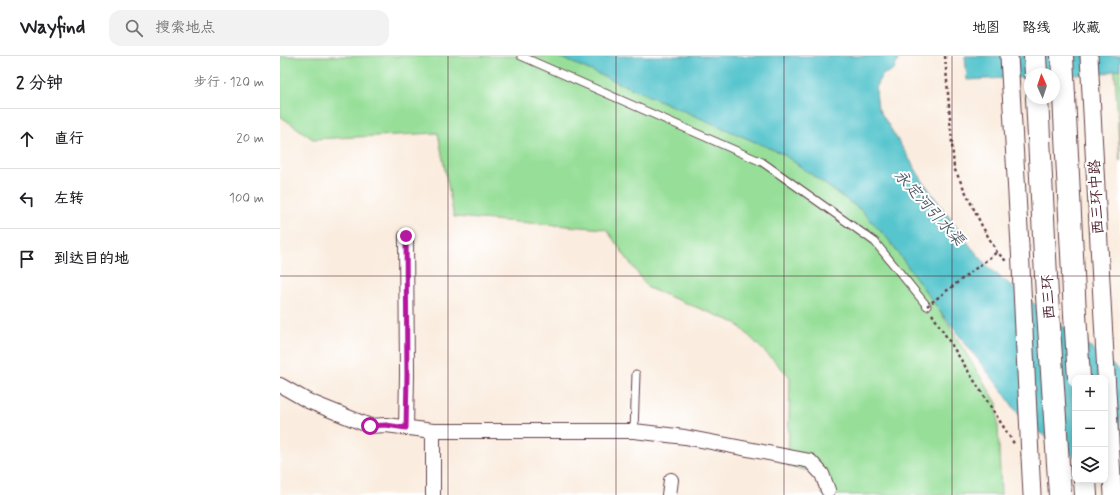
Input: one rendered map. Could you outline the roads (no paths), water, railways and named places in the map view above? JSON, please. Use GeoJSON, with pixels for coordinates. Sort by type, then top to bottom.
{"type":"FeatureCollection","features":[{"type":"Feature","properties":{"kind":"highway"},"geometry":{"type":"LineString","coordinates":[[1035,56],[1036,68]]}},
{"type":"Feature","properties":{"kind":"highway","name":"西三环"},"geometry":{"type":"LineString","coordinates":[[1062,56],[1079,375]]}},
{"type":"Feature","properties":{"kind":"highway","name":"西三环"},"geometry":{"type":"LineString","coordinates":[[1038,104],[1047,296],[1059,487]]}},
{"type":"Feature","properties":{"kind":"highway"},"geometry":{"type":"LineString","coordinates":[[1085,483],[1086,495]]}},
{"type":"Feature","properties":{"kind":"street"},"geometry":{"type":"LineString","coordinates":[[1009,56],[1020,246],[1023,452],[1032,495]]}},
{"type":"Feature","properties":{"kind":"street","name":"西三环中路"},"geometry":{"type":"LineString","coordinates":[[1089,56],[1113,495]]}},
{"type":"Feature","properties":{"kind":"street"},"geometry":{"type":"LineString","coordinates":[[406,236],[406,428]]}},
{"type":"Feature","properties":{"kind":"street"},"geometry":{"type":"LineString","coordinates":[[280,375],[333,402],[386,425]]}},
{"type":"Feature","properties":{"kind":"street"},"geometry":{"type":"LineString","coordinates":[[280,385],[308,401],[370,426],[386,425],[433,431],[634,431],[685,437],[810,461],[822,474],[828,490]]}},
{"type":"Feature","properties":{"kind":"street"},"geometry":{"type":"LineString","coordinates":[[433,431],[433,495]]}},
{"type":"Feature","properties":{"kind":"street"},"geometry":{"type":"LineString","coordinates":[[669,495],[671,480]]}},
{"type":"Feature","properties":{"kind":"lane"},"geometry":{"type":"LineString","coordinates":[[521,56],[762,162],[875,242],[927,306]]}},
{"type":"Feature","properties":{"kind":"lane"},"geometry":{"type":"LineString","coordinates":[[634,431],[636,374]]}},
{"type":"Feature","properties":{"kind":"water","name":"永定河引水渠"},"geometry":{"type":"Polygon","coordinates":[[[557,56],[903,56],[898,59],[894,70],[884,74],[877,83],[876,91],[878,108],[924,183],[971,247],[990,269],[1120,371],[1120,488],[1108,400],[1108,375],[1072,375],[1072,455],[1023,421],[1001,389],[939,310],[888,239],[861,210],[783,154],[557,56]]]}},
{"type":"Feature","properties":{"kind":"water"},"geometry":{"type":"Polygon","coordinates":[[[965,56],[1120,56],[1120,69],[1106,73],[1060,76],[1060,68],[1024,68],[1024,77],[967,80],[965,56]]]}}]}
